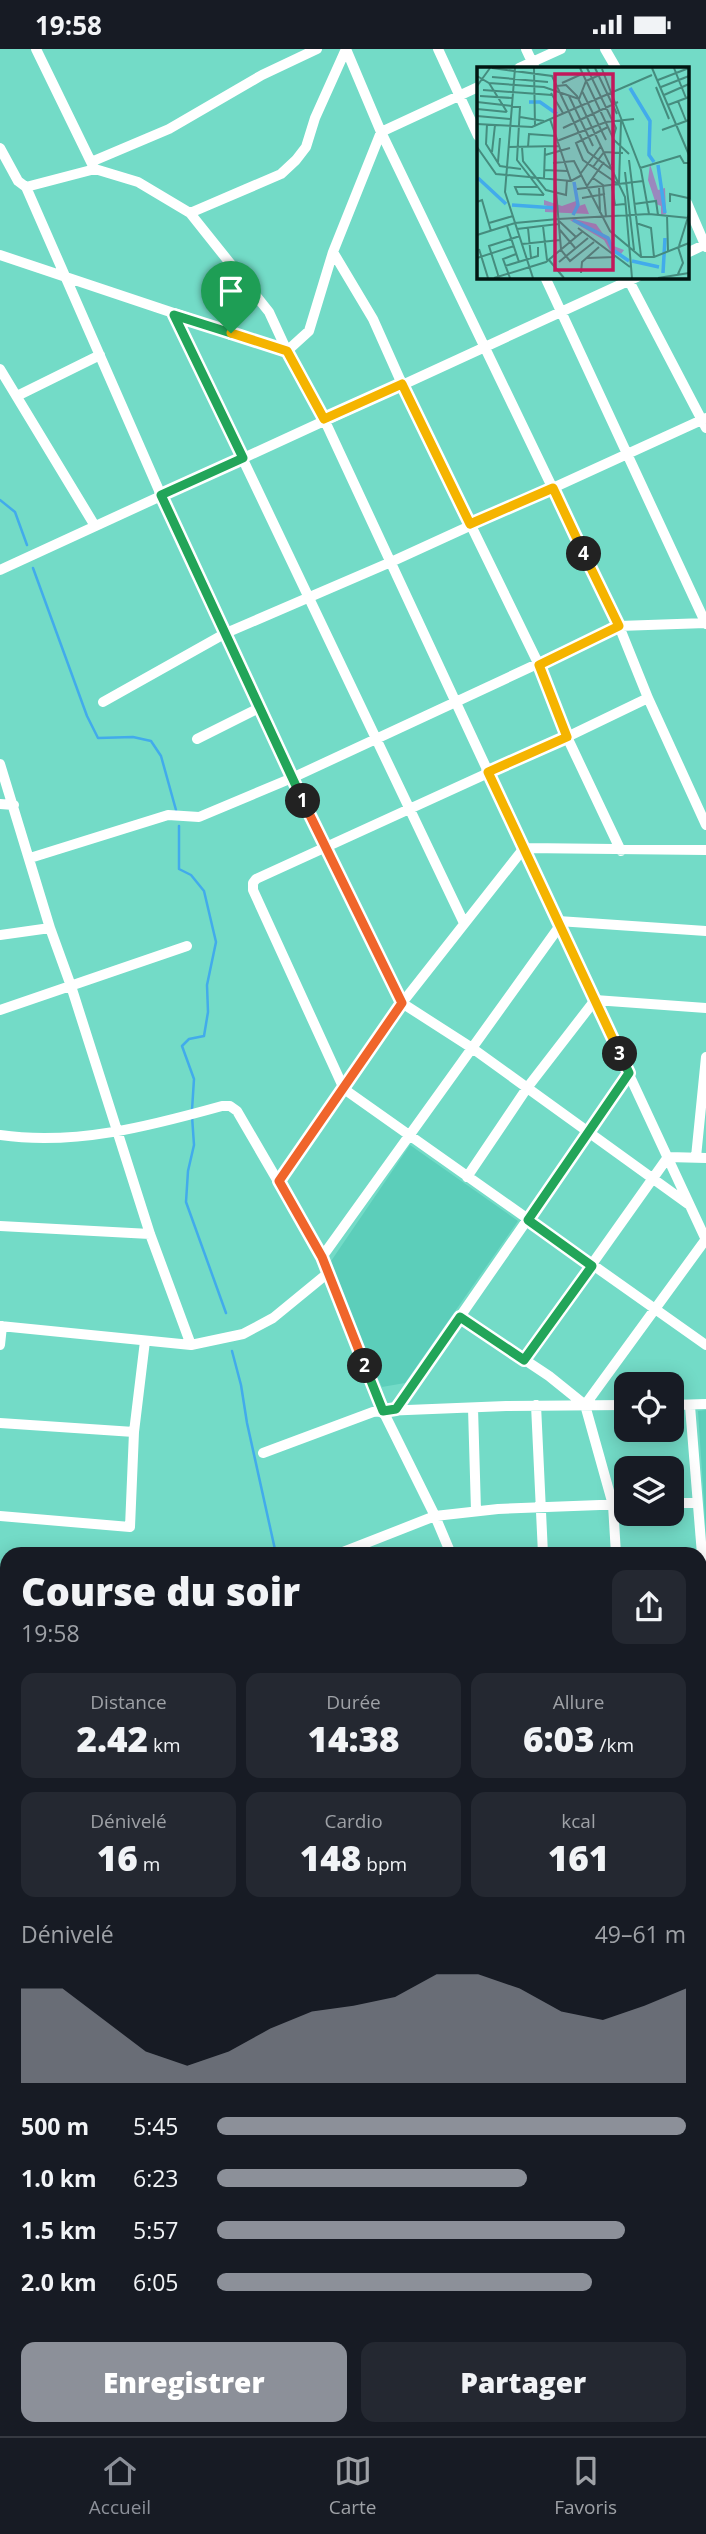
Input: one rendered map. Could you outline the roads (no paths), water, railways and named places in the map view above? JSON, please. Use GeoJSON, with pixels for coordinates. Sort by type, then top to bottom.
{"type":"FeatureCollection","features":[{"type":"Feature","properties":{"kind":"street"},"geometry":{"type":"LineString","coordinates":[[36,49],[93,165],[138,182],[190,213],[269,311],[287,351],[324,419],[706,1239],[585,1405]]}},
{"type":"Feature","properties":{"kind":"street"},"geometry":{"type":"LineString","coordinates":[[26,187],[93,165],[169,129],[262,75],[317,49]]}},
{"type":"Feature","properties":{"kind":"street"},"geometry":{"type":"LineString","coordinates":[[190,213],[281,174],[296,160],[306,147],[315,118],[346,49]]}},
{"type":"Feature","properties":{"kind":"street"},"geometry":{"type":"LineString","coordinates":[[346,49],[381,132],[619,626],[648,698],[706,825]]}},
{"type":"Feature","properties":{"kind":"street"},"geometry":{"type":"LineString","coordinates":[[438,49],[477,134]]}},
{"type":"Feature","properties":{"kind":"street"},"geometry":{"type":"LineString","coordinates":[[526,49],[533,65],[561,49]]}},
{"type":"Feature","properties":{"kind":"street"},"geometry":{"type":"LineString","coordinates":[[605,49],[616,67]]}},
{"type":"Feature","properties":{"kind":"street"},"geometry":{"type":"LineString","coordinates":[[287,351],[309,331],[332,253],[381,132],[477,87]]}},
{"type":"Feature","properties":{"kind":"street"},"geometry":{"type":"LineString","coordinates":[[0,148],[18,181],[26,187],[161,495],[259,708],[402,1003],[472,1048],[690,1205]]}},
{"type":"Feature","properties":{"kind":"street"},"geometry":{"type":"LineString","coordinates":[[688,205],[706,245],[688,253]]}},
{"type":"Feature","properties":{"kind":"street"},"geometry":{"type":"LineString","coordinates":[[332,253],[373,319],[539,665],[567,737],[621,851]]}},
{"type":"Feature","properties":{"kind":"street"},"geometry":{"type":"LineString","coordinates":[[0,255],[287,351]]}},
{"type":"Feature","properties":{"kind":"street"},"geometry":{"type":"LineString","coordinates":[[30,858],[168,815],[199,817],[292,778],[619,626],[706,623],[546,278]]}},
{"type":"Feature","properties":{"kind":"street"},"geometry":{"type":"LineString","coordinates":[[0,570],[324,419],[563,313],[631,278],[705,422],[629,453],[391,562],[226,633],[103,702]]}},
{"type":"Feature","properties":{"kind":"street"},"geometry":{"type":"LineString","coordinates":[[174,315],[464,923]]}},
{"type":"Feature","properties":{"kind":"street"},"geometry":{"type":"LineString","coordinates":[[17,396],[100,355]]}},
{"type":"Feature","properties":{"kind":"street"},"geometry":{"type":"LineString","coordinates":[[0,369],[95,526]]}},
{"type":"Feature","properties":{"kind":"street"},"geometry":{"type":"LineString","coordinates":[[648,698],[256,879],[253,890],[344,1089],[706,1345]]}},
{"type":"Feature","properties":{"kind":"street"},"geometry":{"type":"LineString","coordinates":[[197,739],[259,708]]}},
{"type":"Feature","properties":{"kind":"street"},"geometry":{"type":"LineString","coordinates":[[0,764],[50,928],[150,1234],[191,1345]]}},
{"type":"Feature","properties":{"kind":"street"},"geometry":{"type":"LineString","coordinates":[[0,804],[14,805]]}},
{"type":"Feature","properties":{"kind":"street"},"geometry":{"type":"LineString","coordinates":[[524,848],[706,850]]}},
{"type":"Feature","properties":{"kind":"street"},"geometry":{"type":"LineString","coordinates":[[279,1181],[402,1003],[524,848]]}},
{"type":"Feature","properties":{"kind":"street"},"geometry":{"type":"LineString","coordinates":[[559,924],[706,931]]}},
{"type":"Feature","properties":{"kind":"street"},"geometry":{"type":"LineString","coordinates":[[322,1257],[559,924]]}},
{"type":"Feature","properties":{"kind":"street"},"geometry":{"type":"LineString","coordinates":[[0,935],[50,928]]}},
{"type":"Feature","properties":{"kind":"street"},"geometry":{"type":"LineString","coordinates":[[0,1010],[187,946]]}},
{"type":"Feature","properties":{"kind":"street"},"geometry":{"type":"LineString","coordinates":[[595,1000],[706,1008]]}},
{"type":"Feature","properties":{"kind":"street"},"geometry":{"type":"LineString","coordinates":[[467,1177],[527,1088],[595,1000]]}},
{"type":"Feature","properties":{"kind":"street"},"geometry":{"type":"LineString","coordinates":[[667,1157],[701,1158],[706,1058]]}},
{"type":"Feature","properties":{"kind":"street"},"geometry":{"type":"LineString","coordinates":[[396,1409],[629,1073]]}},
{"type":"Feature","properties":{"kind":"street"},"geometry":{"type":"LineString","coordinates":[[0,1135],[41,1140],[118,1132],[222,1106],[230,1106],[237,1111],[322,1257],[383,1411],[448,1547]]}},
{"type":"Feature","properties":{"kind":"street"},"geometry":{"type":"LineString","coordinates":[[524,1360],[667,1157]]}},
{"type":"Feature","properties":{"kind":"street"},"geometry":{"type":"LineString","coordinates":[[0,1226],[150,1234]]}},
{"type":"Feature","properties":{"kind":"street"},"geometry":{"type":"LineString","coordinates":[[0,1345],[1,1326],[191,1345],[243,1334],[273,1318],[328,1273]]}},
{"type":"Feature","properties":{"kind":"street"},"geometry":{"type":"LineString","coordinates":[[460,1317],[550,1376],[585,1405],[613,1505],[616,1547]]}},
{"type":"Feature","properties":{"kind":"street"},"geometry":{"type":"LineString","coordinates":[[0,1516],[130,1527],[134,1432],[145,1341]]}},
{"type":"Feature","properties":{"kind":"street"},"geometry":{"type":"LineString","coordinates":[[684,1406],[706,1403]]}},
{"type":"Feature","properties":{"kind":"street"},"geometry":{"type":"LineString","coordinates":[[536,1405],[543,1547]]}},
{"type":"Feature","properties":{"kind":"street"},"geometry":{"type":"LineString","coordinates":[[263,1453],[373,1412],[396,1409],[614,1405]]}},
{"type":"Feature","properties":{"kind":"street"},"geometry":{"type":"LineString","coordinates":[[690,1406],[701,1547]]}},
{"type":"Feature","properties":{"kind":"street"},"geometry":{"type":"LineString","coordinates":[[473,1408],[476,1511]]}},
{"type":"Feature","properties":{"kind":"street"},"geometry":{"type":"LineString","coordinates":[[0,1423],[134,1432]]}},
{"type":"Feature","properties":{"kind":"street"},"geometry":{"type":"LineString","coordinates":[[684,1503],[697,1503]]}},
{"type":"Feature","properties":{"kind":"street"},"geometry":{"type":"LineString","coordinates":[[356,1547],[435,1516],[476,1511],[613,1505]]}},
{"type":"Feature","properties":{"kind":"waterway"},"geometry":{"type":"LineString","coordinates":[[0,500],[15,512],[27,545]]}},
{"type":"Feature","properties":{"kind":"waterway"},"geometry":{"type":"LineString","coordinates":[[33,568],[87,716],[98,738],[133,737],[151,741],[161,756],[176,810]]}},
{"type":"Feature","properties":{"kind":"waterway"},"geometry":{"type":"LineString","coordinates":[[179,826],[179,869],[191,875],[204,891],[216,942],[207,985],[208,1012],[204,1036],[189,1039],[182,1046],[194,1079],[192,1110]]}},
{"type":"Feature","properties":{"kind":"waterway"},"geometry":{"type":"LineString","coordinates":[[192,1116],[194,1145],[188,1171],[186,1202],[226,1313]]}},
{"type":"Feature","properties":{"kind":"waterway"},"geometry":{"type":"LineString","coordinates":[[232,1351],[274,1547]]}}]}
